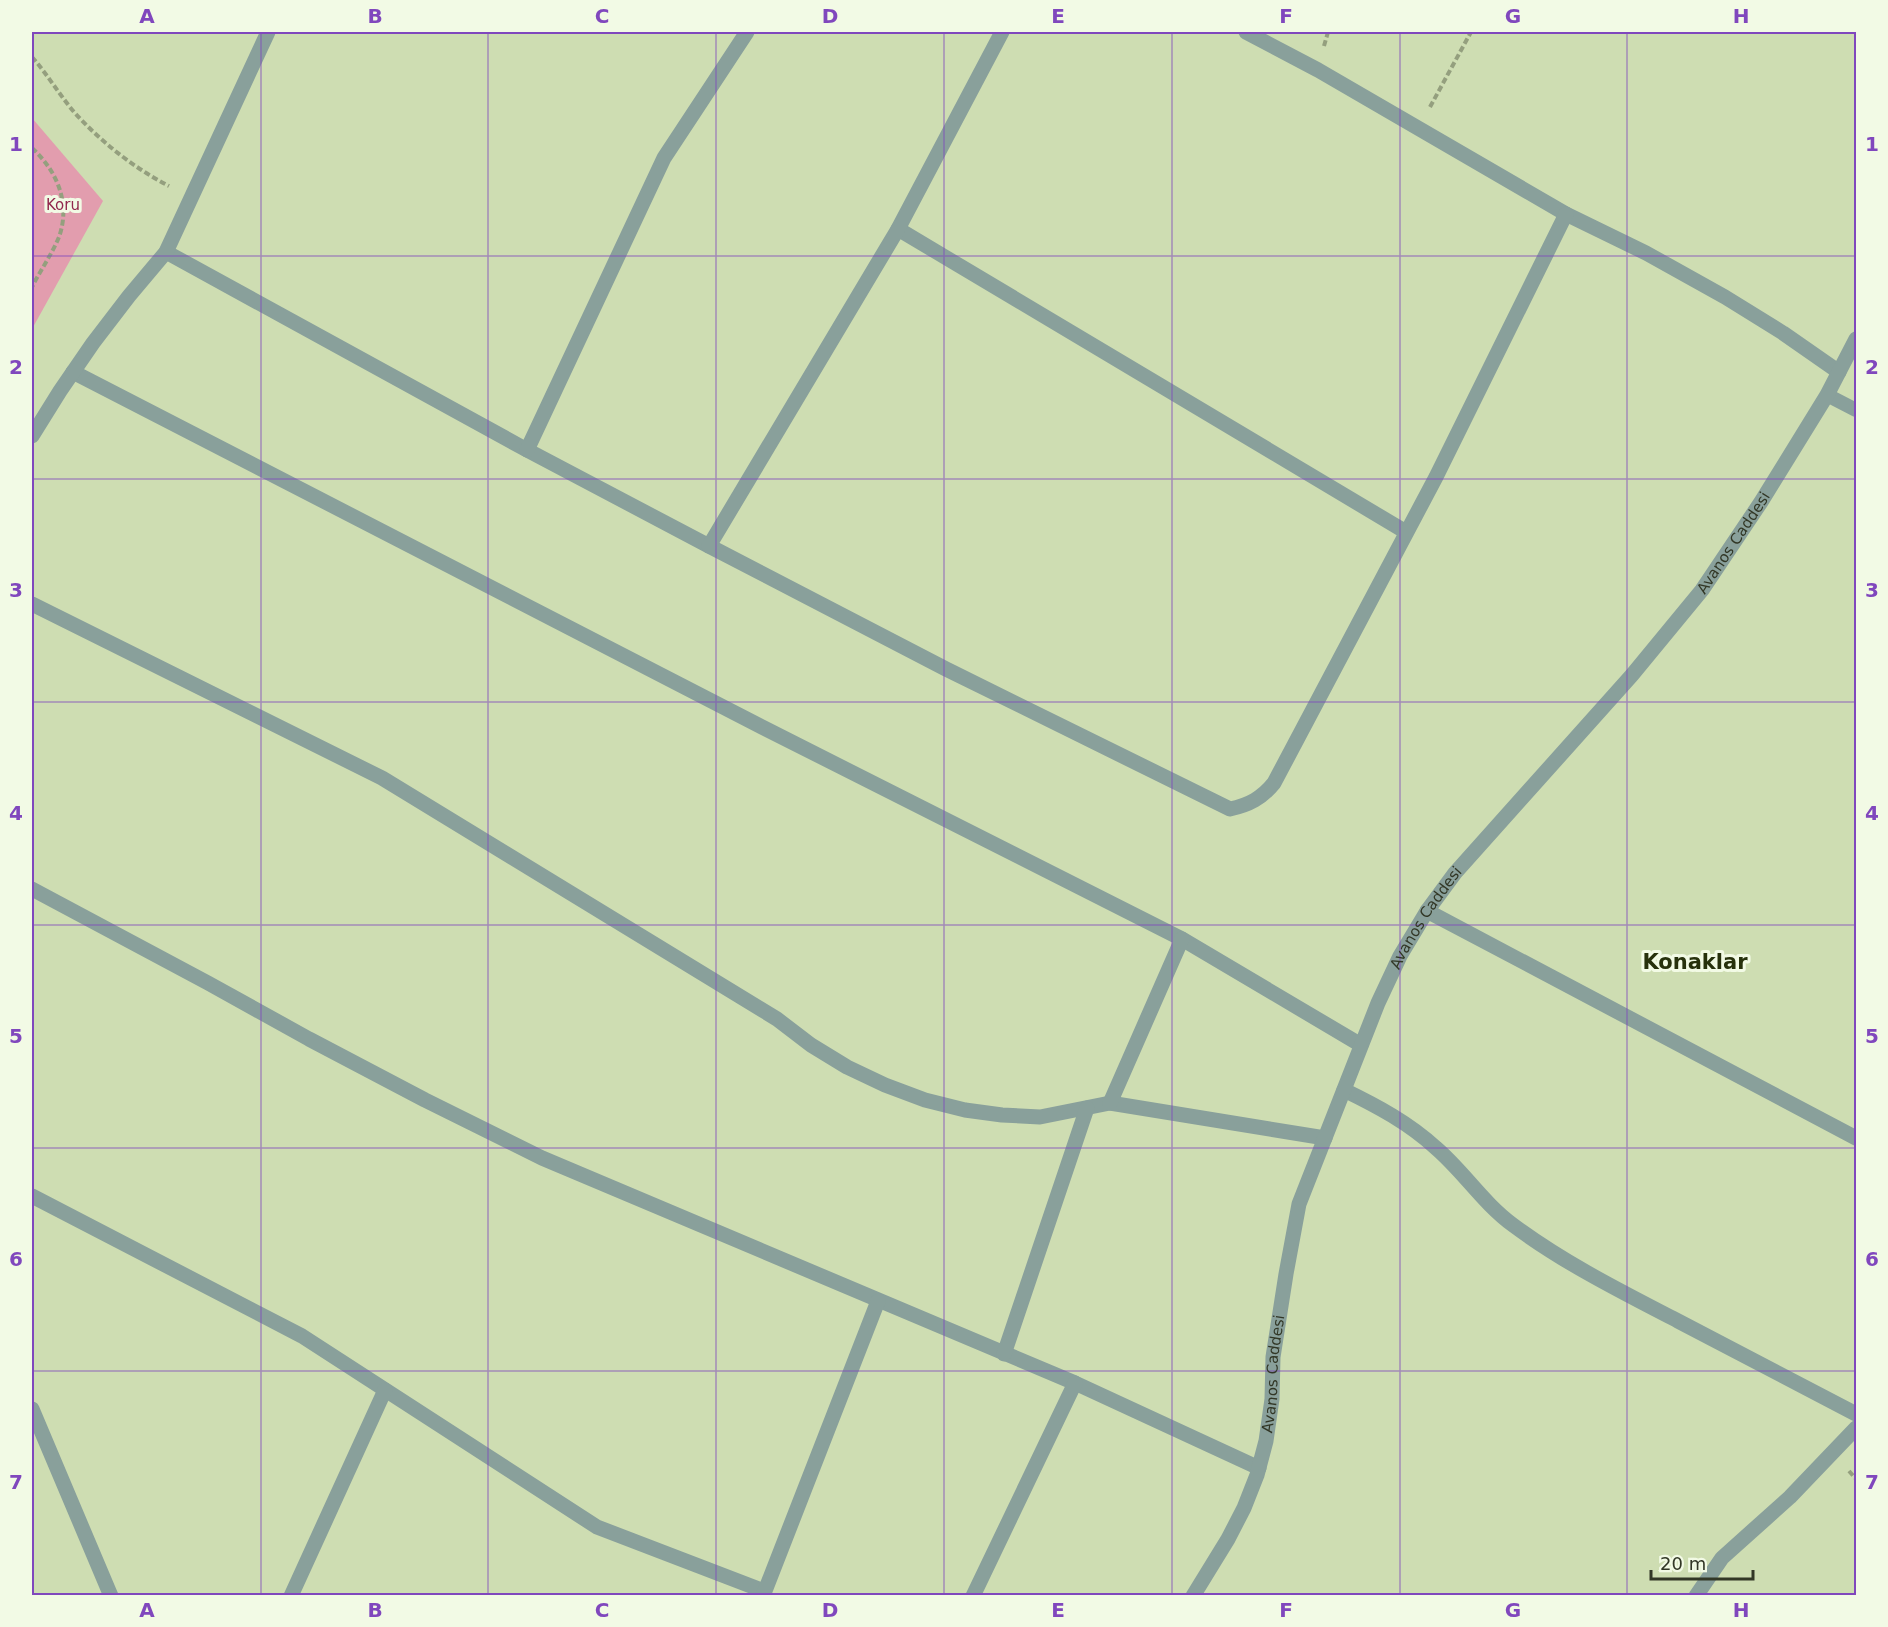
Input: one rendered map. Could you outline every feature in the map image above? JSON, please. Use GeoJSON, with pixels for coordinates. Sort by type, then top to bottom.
{"type":"FeatureCollection","features":[{"type":"Feature","properties":{"kind":"street"},"geometry":{"type":"LineString","coordinates":[[32,436],[73,372],[129,296],[166,252],[268,32]]}},
{"type":"Feature","properties":{"kind":"street"},"geometry":{"type":"LineString","coordinates":[[527,450],[664,158],[747,32]]}},
{"type":"Feature","properties":{"kind":"street"},"geometry":{"type":"LineString","coordinates":[[709,546],[898,229],[1002,32]]}},
{"type":"Feature","properties":{"kind":"street"},"geometry":{"type":"LineString","coordinates":[[1246,32],[1318,70],[1566,214],[1646,253],[1725,297],[1783,333],[1839,372]]}},
{"type":"Feature","properties":{"kind":"street"},"geometry":{"type":"LineString","coordinates":[[166,252],[527,450],[709,546],[946,669],[1230,809],[1257,800],[1274,783],[1436,477],[1566,214]]}},
{"type":"Feature","properties":{"kind":"street"},"geometry":{"type":"LineString","coordinates":[[898,229],[1406,532]]}},
{"type":"Feature","properties":{"kind":"street","name":"Avanos Caddesi"},"geometry":{"type":"LineString","coordinates":[[1193,1596],[1244,1508],[1258,1468],[1266,1441],[1272,1399],[1273,1357],[1299,1204],[1378,1003],[1400,956],[1427,911],[1455,873],[1632,675],[1702,590],[1745,528],[1827,395],[1857,339]]}},
{"type":"Feature","properties":{"kind":"street"},"geometry":{"type":"LineString","coordinates":[[73,372],[751,722],[1182,939],[1361,1045]]}},
{"type":"Feature","properties":{"kind":"street"},"geometry":{"type":"LineString","coordinates":[[32,604],[382,778],[777,1019],[811,1045],[847,1067],[885,1085],[924,1100],[965,1110],[1002,1115],[1040,1117],[1110,1103],[1325,1138]]}},
{"type":"Feature","properties":{"kind":"street"},"geometry":{"type":"LineString","coordinates":[[32,889],[330,1051],[542,1158],[1075,1383],[1258,1468]]}},
{"type":"Feature","properties":{"kind":"street"},"geometry":{"type":"LineString","coordinates":[[1427,911],[1857,1138]]}},
{"type":"Feature","properties":{"kind":"street"},"geometry":{"type":"LineString","coordinates":[[1110,1103],[1182,939]]}},
{"type":"Feature","properties":{"kind":"street"},"geometry":{"type":"LineString","coordinates":[[1344,1090],[1414,1130],[1437,1148],[1475,1191],[1512,1224],[1533,1239],[1610,1285],[1857,1414]]}},
{"type":"Feature","properties":{"kind":"street"},"geometry":{"type":"LineString","coordinates":[[1004,1354],[1087,1108]]}},
{"type":"Feature","properties":{"kind":"street"},"geometry":{"type":"LineString","coordinates":[[32,1196],[302,1336],[597,1527],[763,1593],[878,1301]]}},
{"type":"Feature","properties":{"kind":"street"},"geometry":{"type":"LineString","coordinates":[[973,1596],[1075,1383]]}},
{"type":"Feature","properties":{"kind":"street"},"geometry":{"type":"LineString","coordinates":[[291,1596],[385,1390]]}},
{"type":"Feature","properties":{"kind":"street"},"geometry":{"type":"LineString","coordinates":[[32,1409],[111,1596]]}},
{"type":"Feature","properties":{"kind":"street"},"geometry":{"type":"LineString","coordinates":[[1696,1596],[1722,1558],[1790,1497],[1857,1428]]}},
{"type":"Feature","properties":{"kind":"lane"},"geometry":{"type":"LineString","coordinates":[[1827,395],[1857,410]]}},
{"type":"Feature","properties":{"kind":"path"},"geometry":{"type":"LineString","coordinates":[[1418,128],[1471,32]]}},
{"type":"Feature","properties":{"kind":"path"},"geometry":{"type":"LineString","coordinates":[[32,57],[63,98],[96,134],[142,170],[192,198]]}},
{"type":"Feature","properties":{"kind":"path"},"geometry":{"type":"LineString","coordinates":[[32,148],[43,158],[59,185],[63,200],[63,219],[58,237],[32,287]]}},
{"type":"Feature","properties":{"kind":"green space","name":"Koru"},"geometry":{"type":"Polygon","coordinates":[[[32,118],[103,201],[32,329],[32,118]]]}},
{"type":"Feature","properties":{"kind":"district","name":"Konaklar"},"geometry":{"type":"Point","coordinates":[1695,962]}}]}
